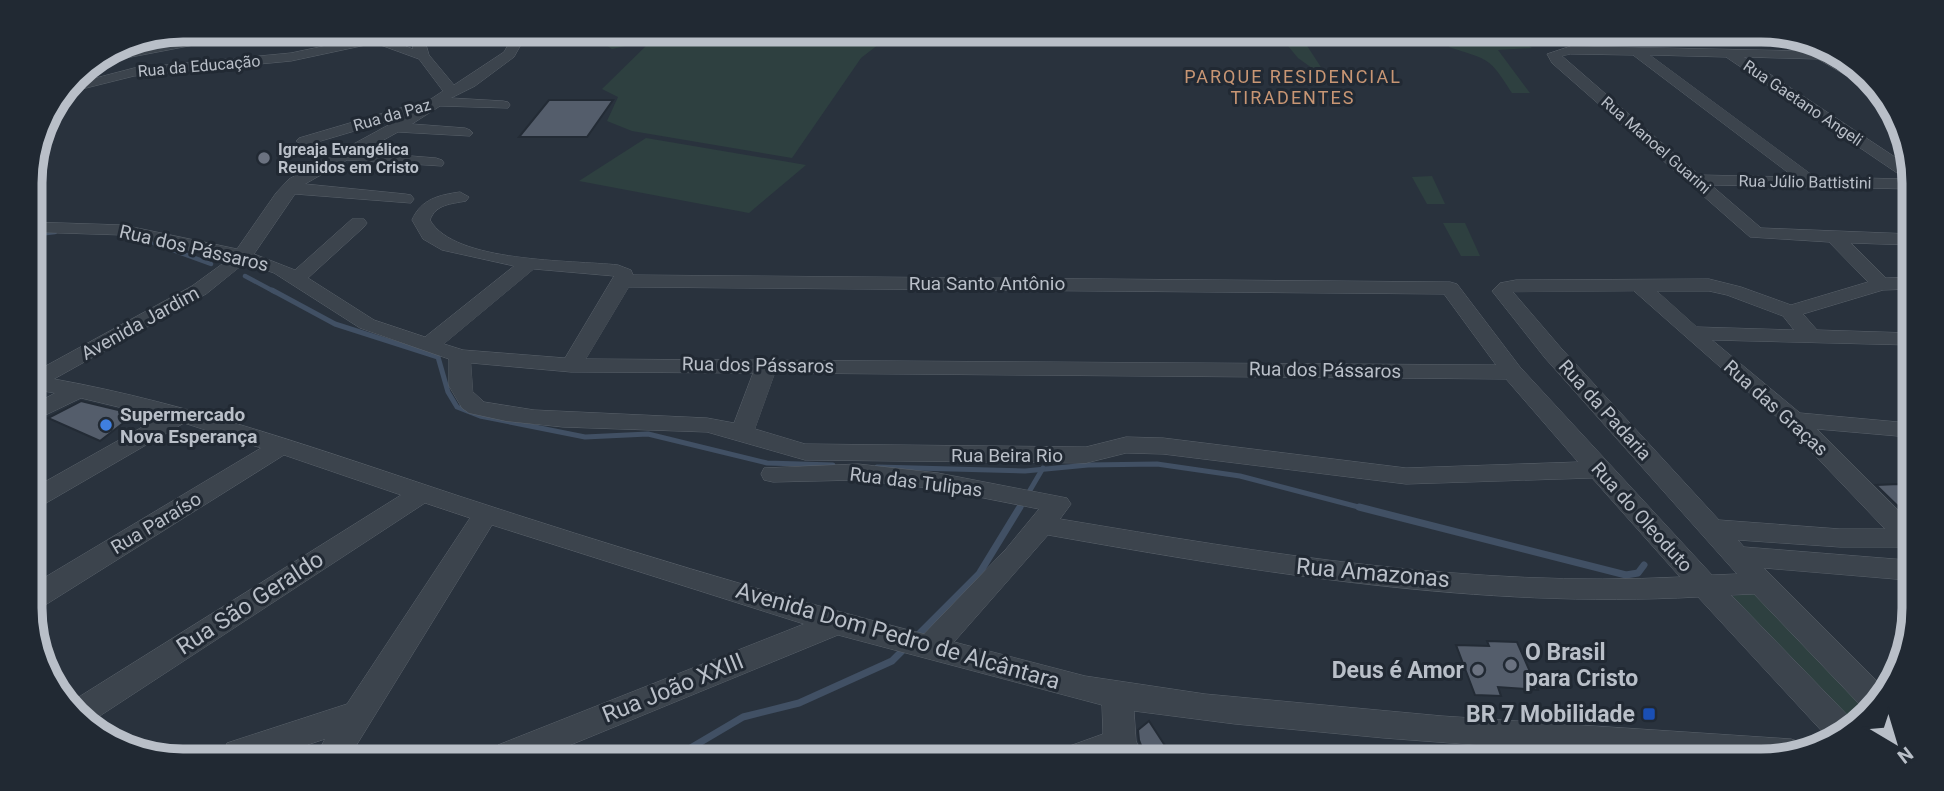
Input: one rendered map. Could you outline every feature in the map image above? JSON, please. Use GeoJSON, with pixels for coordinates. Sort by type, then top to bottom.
{"type":"FeatureCollection","features":[{"type":"Feature","properties":{"kind":"street"},"geometry":{"type":"LineString","coordinates":[[134,51],[188,42]]}},
{"type":"Feature","properties":{"kind":"street"},"geometry":{"type":"LineString","coordinates":[[288,42],[321,47],[343,42]]}},
{"type":"Feature","properties":{"kind":"street","name":"Rua da Educação"},"geometry":{"type":"LineString","coordinates":[[80,86],[134,72],[291,57],[348,42]]}},
{"type":"Feature","properties":{"kind":"street"},"geometry":{"type":"LineString","coordinates":[[387,42],[396,47],[418,43],[445,82],[444,97]]}},
{"type":"Feature","properties":{"kind":"street"},"geometry":{"type":"LineString","coordinates":[[290,188],[342,155],[470,83],[509,54],[516,42]]}},
{"type":"Feature","properties":{"kind":"street"},"geometry":{"type":"LineString","coordinates":[[1597,42],[1609,51],[1818,55]]}},
{"type":"Feature","properties":{"kind":"street","name":"Rua Manoel Guarini"},"geometry":{"type":"LineString","coordinates":[[1609,51],[1559,51],[1554,54],[1557,60],[1753,231],[1764,235],[1836,238]]}},
{"type":"Feature","properties":{"kind":"street"},"geometry":{"type":"LineString","coordinates":[[1637,52],[1811,182]]}},
{"type":"Feature","properties":{"kind":"street","name":"Rua Gaetano Angeli"},"geometry":{"type":"LineString","coordinates":[[1729,53],[1901,168]]}},
{"type":"Feature","properties":{"kind":"street"},"geometry":{"type":"LineString","coordinates":[[444,97],[503,105]]}},
{"type":"Feature","properties":{"kind":"street","name":"Rua da Paz"},"geometry":{"type":"LineString","coordinates":[[304,141],[444,97]]}},
{"type":"Feature","properties":{"kind":"street"},"geometry":{"type":"LineString","coordinates":[[394,127],[465,133]]}},
{"type":"Feature","properties":{"kind":"street"},"geometry":{"type":"LineString","coordinates":[[342,155],[436,163]]}},
{"type":"Feature","properties":{"kind":"street","name":"Rua Júlio Battistini"},"geometry":{"type":"LineString","coordinates":[[1697,180],[1902,184]]}},
{"type":"Feature","properties":{"kind":"street"},"geometry":{"type":"LineString","coordinates":[[290,188],[405,199]]}},
{"type":"Feature","properties":{"kind":"street","name":"Avenida Jardim"},"geometry":{"type":"LineString","coordinates":[[42,376],[199,290],[243,256],[290,188]]}},
{"type":"Feature","properties":{"kind":"street"},"geometry":{"type":"LineString","coordinates":[[460,197],[440,201],[426,209],[421,220],[427,234],[467,251],[530,263]]}},
{"type":"Feature","properties":{"kind":"street"},"geometry":{"type":"LineString","coordinates":[[297,278],[358,223]]}},
{"type":"Feature","properties":{"kind":"street","name":"Rua dos Pássaros"},"geometry":{"type":"LineString","coordinates":[[42,227],[123,230],[243,256],[281,269],[367,324],[460,356],[571,365],[1512,372]]}},
{"type":"Feature","properties":{"kind":"street"},"geometry":{"type":"LineString","coordinates":[[1836,238],[1902,240]]}},
{"type":"Feature","properties":{"kind":"street"},"geometry":{"type":"LineString","coordinates":[[1836,238],[1881,284]]}},
{"type":"Feature","properties":{"kind":"street"},"geometry":{"type":"LineString","coordinates":[[429,345],[530,263]]}},
{"type":"Feature","properties":{"kind":"street","name":"Rua Santo Antônio"},"geometry":{"type":"LineString","coordinates":[[530,263],[618,271],[624,274],[623,281],[1432,286],[1452,289]]}},
{"type":"Feature","properties":{"kind":"street"},"geometry":{"type":"LineString","coordinates":[[571,365],[623,281]]}},
{"type":"Feature","properties":{"kind":"street"},"geometry":{"type":"LineString","coordinates":[[1790,312],[1881,284],[1902,283]]}},
{"type":"Feature","properties":{"kind":"street"},"geometry":{"type":"LineString","coordinates":[[1639,285],[1717,286],[1790,312],[1813,338]]}},
{"type":"Feature","properties":{"kind":"street","name":"Rua da Padaria"},"geometry":{"type":"LineString","coordinates":[[1639,285],[1504,288],[1504,295],[1553,353],[1715,529]]}},
{"type":"Feature","properties":{"kind":"street","name":"Rua das Graças"},"geometry":{"type":"LineString","coordinates":[[1639,285],[1794,420],[1902,531]]}},
{"type":"Feature","properties":{"kind":"street","name":"Rua do Oleoduto"},"geometry":{"type":"LineString","coordinates":[[1452,289],[1512,372],[1648,527],[1837,726]]}},
{"type":"Feature","properties":{"kind":"street"},"geometry":{"type":"LineString","coordinates":[[1691,333],[1902,339]]}},
{"type":"Feature","properties":{"kind":"street","name":"Rua Beira Rio"},"geometry":{"type":"LineString","coordinates":[[460,356],[460,390],[464,400],[477,408],[586,423],[708,425],[742,432],[765,443],[805,452],[1086,455],[1126,445],[1163,446],[1406,475],[1600,470]]}},
{"type":"Feature","properties":{"kind":"street"},"geometry":{"type":"LineString","coordinates":[[742,432],[767,365]]}},
{"type":"Feature","properties":{"kind":"street","name":"Avenida Dom Pedro de Alcântara"},"geometry":{"type":"LineString","coordinates":[[42,384],[114,397],[181,415],[486,514],[837,623],[1117,695],[1258,713],[1419,728],[1731,749]]}},
{"type":"Feature","properties":{"kind":"street"},"geometry":{"type":"LineString","coordinates":[[42,410],[77,391]]}},
{"type":"Feature","properties":{"kind":"street"},"geometry":{"type":"LineString","coordinates":[[42,494],[181,415]]}},
{"type":"Feature","properties":{"kind":"street"},"geometry":{"type":"LineString","coordinates":[[1794,420],[1902,429]]}},
{"type":"Feature","properties":{"kind":"street","name":"Rua Paraíso"},"geometry":{"type":"LineString","coordinates":[[42,593],[280,447]]}},
{"type":"Feature","properties":{"kind":"street","name":"Rua das Tulipas"},"geometry":{"type":"LineString","coordinates":[[773,474],[858,472],[938,481],[999,493],[1048,510]]}},
{"type":"Feature","properties":{"kind":"street","name":"Rua São Geraldo"},"geometry":{"type":"LineString","coordinates":[[85,709],[424,492]]}},
{"type":"Feature","properties":{"kind":"street"},"geometry":{"type":"LineString","coordinates":[[922,647],[1048,510]]}},
{"type":"Feature","properties":{"kind":"street","name":"Rua Amazonas"},"geometry":{"type":"LineString","coordinates":[[1048,510],[1210,554],[1323,570],[1578,589],[1706,588],[1762,583]]}},
{"type":"Feature","properties":{"kind":"street"},"geometry":{"type":"LineString","coordinates":[[336,749],[486,514]]}},
{"type":"Feature","properties":{"kind":"street"},"geometry":{"type":"LineString","coordinates":[[1715,529],[1840,538],[1902,537]]}},
{"type":"Feature","properties":{"kind":"street"},"geometry":{"type":"LineString","coordinates":[[1715,529],[1762,583],[1871,696]]}},
{"type":"Feature","properties":{"kind":"street"},"geometry":{"type":"LineString","coordinates":[[1738,556],[1902,570]]}},
{"type":"Feature","properties":{"kind":"street","name":"Rua João XXIII"},"geometry":{"type":"LineString","coordinates":[[525,749],[837,623]]}},
{"type":"Feature","properties":{"kind":"street"},"geometry":{"type":"LineString","coordinates":[[1117,695],[1124,749]]}},
{"type":"Feature","properties":{"kind":"street"},"geometry":{"type":"LineString","coordinates":[[254,749],[356,715]]}},
{"type":"Feature","properties":{"kind":"shaded area"},"geometry":{"type":"Polygon","coordinates":[[[601,42],[644,42],[612,49],[601,42]]]}},
{"type":"Feature","properties":{"kind":"shaded area"},"geometry":{"type":"Polygon","coordinates":[[[882,42],[861,58],[792,158],[632,131],[607,121],[618,97],[602,89],[648,44],[882,42]]]}},
{"type":"Feature","properties":{"kind":"shaded area"},"geometry":{"type":"Polygon","coordinates":[[[1285,42],[1305,42],[1330,81],[1298,58],[1285,42]]]}},
{"type":"Feature","properties":{"kind":"shaded area"},"geometry":{"type":"Polygon","coordinates":[[[1450,42],[1524,42],[1532,48],[1498,50],[1530,93],[1512,93],[1498,72],[1486,61],[1449,47],[1450,42]]]}},
{"type":"Feature","properties":{"kind":"shaded area"},"geometry":{"type":"Polygon","coordinates":[[[1531,42],[1586,44],[1585,46],[1535,45],[1531,42]]]}},
{"type":"Feature","properties":{"kind":"shaded area"},"geometry":{"type":"Polygon","coordinates":[[[646,138],[806,165],[749,213],[579,181],[646,138]]]}},
{"type":"Feature","properties":{"kind":"shaded area"},"geometry":{"type":"Polygon","coordinates":[[[1432,176],[1445,204],[1427,204],[1412,177],[1432,176]]]}},
{"type":"Feature","properties":{"kind":"shaded area"},"geometry":{"type":"Polygon","coordinates":[[[1443,223],[1465,223],[1480,256],[1461,256],[1443,223]]]}},
{"type":"Feature","properties":{"kind":"shaded area"},"geometry":{"type":"Polygon","coordinates":[[[1764,592],[1868,700],[1847,720],[1732,596],[1764,592]]]}},
{"type":"Feature","properties":{"kind":"building"},"geometry":{"type":"Polygon","coordinates":[[[549,100],[613,100],[587,137],[519,137],[549,100]]]}},
{"type":"Feature","properties":{"kind":"building"},"geometry":{"type":"Polygon","coordinates":[[[81,401],[135,414],[100,441],[48,418],[81,401]]]}},
{"type":"Feature","properties":{"kind":"building"},"geometry":{"type":"Polygon","coordinates":[[[1899,484],[1902,487],[1902,510],[1876,485],[1899,484]]]}},
{"type":"Feature","properties":{"kind":"building"},"geometry":{"type":"Polygon","coordinates":[[[1487,641],[1517,642],[1538,690],[1498,687],[1501,696],[1475,695],[1456,645],[1489,646],[1487,641]]]}},
{"type":"Feature","properties":{"kind":"building"},"geometry":{"type":"Polygon","coordinates":[[[1149,721],[1167,749],[1142,749],[1138,730],[1149,721]]]}},
{"type":"Feature","properties":{"kind":"waterway"},"geometry":{"type":"LineString","coordinates":[[42,234],[55,232]]}},
{"type":"Feature","properties":{"kind":"waterway"},"geometry":{"type":"LineString","coordinates":[[140,238],[211,264]]}},
{"type":"Feature","properties":{"kind":"waterway"},"geometry":{"type":"LineString","coordinates":[[245,276],[275,292]]}},
{"type":"Feature","properties":{"kind":"waterway"},"geometry":{"type":"LineString","coordinates":[[272,290],[335,324],[438,357],[448,392],[457,407],[480,416],[585,437],[648,434],[767,463],[833,465]]}},
{"type":"Feature","properties":{"kind":"waterway"},"geometry":{"type":"LineString","coordinates":[[1042,469],[1088,465],[1157,464],[1240,476],[1366,509]]}},
{"type":"Feature","properties":{"kind":"waterway"},"geometry":{"type":"LineString","coordinates":[[877,467],[1042,469]]}},
{"type":"Feature","properties":{"kind":"waterway"},"geometry":{"type":"LineString","coordinates":[[1019,509],[1042,469]]}},
{"type":"Feature","properties":{"kind":"waterway"},"geometry":{"type":"LineString","coordinates":[[915,638],[979,574],[1020,507]]}},
{"type":"Feature","properties":{"kind":"waterway"},"geometry":{"type":"LineString","coordinates":[[1359,507],[1626,575],[1638,573],[1644,565]]}},
{"type":"Feature","properties":{"kind":"waterway"},"geometry":{"type":"LineString","coordinates":[[689,749],[743,717],[799,703],[892,661],[906,647]]}},
{"type":"Feature","properties":{"kind":"place","name":"Igreaja Evangélica Reunidos em Cristo"},"geometry":{"type":"Point","coordinates":[264,158]}},
{"type":"Feature","properties":{"kind":"place","name":"Supermercado Nova Esperança"},"geometry":{"type":"Point","coordinates":[106,425]}},
{"type":"Feature","properties":{"kind":"place","name":"O Brasil para Cristo"},"geometry":{"type":"Point","coordinates":[1511,665]}},
{"type":"Feature","properties":{"kind":"place","name":"Deus é Amor"},"geometry":{"type":"Point","coordinates":[1478,670]}},
{"type":"Feature","properties":{"kind":"place","name":"BR 7 Mobilidade"},"geometry":{"type":"Point","coordinates":[1649,714]}},
{"type":"Feature","properties":{"kind":"district","name":"PARQUE RESIDENCIAL TIRADENTES"},"geometry":{"type":"Point","coordinates":[1293,86]}}]}
